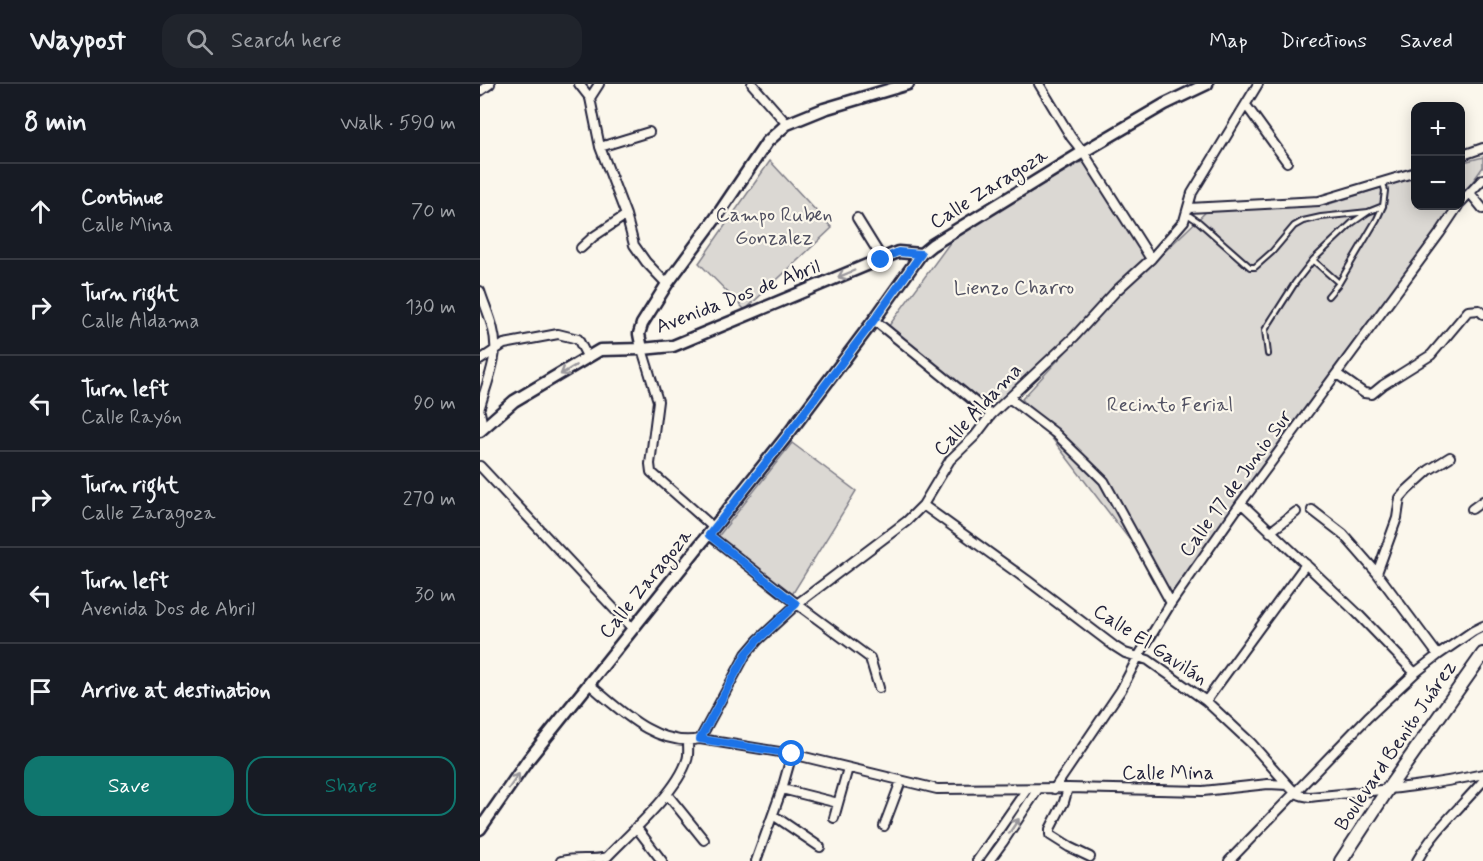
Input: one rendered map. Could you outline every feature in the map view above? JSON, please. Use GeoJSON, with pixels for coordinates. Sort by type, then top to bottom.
{"type":"FeatureCollection","features":[{"type":"Feature","properties":{"kind":"main road","name":"Calle Zaragoza"},"geometry":{"type":"LineString","coordinates":[[480,829],[528,760],[786,437],[921,254],[1083,152],[1165,104],[1207,84]]}},
{"type":"Feature","properties":{"kind":"main road"},"geometry":{"type":"LineString","coordinates":[[642,349],[639,334],[642,324],[667,284],[715,219],[767,142],[787,124],[824,109],[900,85]]}},
{"type":"Feature","properties":{"kind":"main road","name":"Avenida Dos de Abril"},"geometry":{"type":"LineString","coordinates":[[481,429],[514,401],[600,350],[673,346],[898,252],[921,254]]}},
{"type":"Feature","properties":{"kind":"main road","name":"Boulevard Benito Juárez"},"geometry":{"type":"LineString","coordinates":[[1341,861],[1388,789],[1483,654]]}},
{"type":"Feature","properties":{"kind":"street"},"geometry":{"type":"LineString","coordinates":[[480,91],[490,84]]}},
{"type":"Feature","properties":{"kind":"street"},"geometry":{"type":"LineString","coordinates":[[579,84],[590,98],[600,147],[626,215],[634,245],[646,262],[667,284]]}},
{"type":"Feature","properties":{"kind":"street"},"geometry":{"type":"LineString","coordinates":[[590,98],[599,84]]}},
{"type":"Feature","properties":{"kind":"street"},"geometry":{"type":"LineString","coordinates":[[752,84],[787,124]]}},
{"type":"Feature","properties":{"kind":"street"},"geometry":{"type":"LineString","coordinates":[[1039,84],[1151,259]]}},
{"type":"Feature","properties":{"kind":"street","name":"Calle Aldama"},"geometry":{"type":"LineString","coordinates":[[700,739],[746,654],[758,640],[796,604],[908,521],[922,505],[950,460],[975,436],[991,415],[1074,337],[1116,291],[1151,259],[1184,221],[1192,193],[1258,84]]}},
{"type":"Feature","properties":{"kind":"street"},"geometry":{"type":"LineString","coordinates":[[1246,105],[1287,162]]}},
{"type":"Feature","properties":{"kind":"street"},"geometry":{"type":"LineString","coordinates":[[600,147],[648,132]]}},
{"type":"Feature","properties":{"kind":"street"},"geometry":{"type":"LineString","coordinates":[[1465,155],[1483,148]]}},
{"type":"Feature","properties":{"kind":"street"},"geometry":{"type":"LineString","coordinates":[[1188,211],[1319,201],[1411,174]]}},
{"type":"Feature","properties":{"kind":"street","name":"Calle 17 de Junio Sur"},"geometry":{"type":"LineString","coordinates":[[1465,199],[1483,179]]}},
{"type":"Feature","properties":{"kind":"street"},"geometry":{"type":"LineString","coordinates":[[1470,194],[1483,208]]}},
{"type":"Feature","properties":{"kind":"street","name":"Calle 17 de Junio Sur"},"geometry":{"type":"LineString","coordinates":[[1054,789],[1121,690],[1171,603],[1241,503],[1456,210]]}},
{"type":"Feature","properties":{"kind":"street"},"geometry":{"type":"LineString","coordinates":[[581,248],[626,215]]}},
{"type":"Feature","properties":{"kind":"street"},"geometry":{"type":"LineString","coordinates":[[857,218],[881,260]]}},
{"type":"Feature","properties":{"kind":"street"},"geometry":{"type":"LineString","coordinates":[[480,291],[494,334],[495,350],[480,407]]}},
{"type":"Feature","properties":{"kind":"street"},"geometry":{"type":"LineString","coordinates":[[1337,374],[1364,393],[1372,394],[1431,355],[1468,311],[1479,310],[1483,314]]}},
{"type":"Feature","properties":{"kind":"street"},"geometry":{"type":"LineString","coordinates":[[874,320],[991,415]]}},
{"type":"Feature","properties":{"kind":"street"},"geometry":{"type":"LineString","coordinates":[[480,360],[504,344],[558,333],[578,339],[588,357]]}},
{"type":"Feature","properties":{"kind":"street"},"geometry":{"type":"LineString","coordinates":[[642,349],[658,401],[651,472],[711,531],[796,604],[870,658],[879,688]]}},
{"type":"Feature","properties":{"kind":"street"},"geometry":{"type":"LineString","coordinates":[[1009,398],[1055,433],[1104,481],[1171,603]]}},
{"type":"Feature","properties":{"kind":"street"},"geometry":{"type":"LineString","coordinates":[[480,412],[481,429]]}},
{"type":"Feature","properties":{"kind":"street"},"geometry":{"type":"LineString","coordinates":[[1377,573],[1397,518],[1400,498],[1429,470],[1450,457]]}},
{"type":"Feature","properties":{"kind":"street"},"geometry":{"type":"LineString","coordinates":[[480,466],[633,629]]}},
{"type":"Feature","properties":{"kind":"street"},"geometry":{"type":"LineString","coordinates":[[1472,509],[1483,501]]}},
{"type":"Feature","properties":{"kind":"street"},"geometry":{"type":"LineString","coordinates":[[1241,503],[1357,613],[1415,673]]}},
{"type":"Feature","properties":{"kind":"street","name":"Calle El Gavilán"},"geometry":{"type":"LineString","coordinates":[[922,505],[1114,646],[1125,653],[1148,660],[1206,701],[1251,743],[1288,785]]}},
{"type":"Feature","properties":{"kind":"street"},"geometry":{"type":"LineString","coordinates":[[1312,510],[1343,534],[1377,573],[1438,655]]}},
{"type":"Feature","properties":{"kind":"street"},"geometry":{"type":"LineString","coordinates":[[1270,532],[1296,512]]}},
{"type":"Feature","properties":{"kind":"street"},"geometry":{"type":"LineString","coordinates":[[1206,701],[1306,564]]}},
{"type":"Feature","properties":{"kind":"street"},"geometry":{"type":"LineString","coordinates":[[1229,861],[1368,717],[1415,673],[1483,626]]}},
{"type":"Feature","properties":{"kind":"street","name":"Calle Mina"},"geometry":{"type":"LineString","coordinates":[[589,684],[640,725],[658,734],[688,742],[700,739],[792,754],[937,789],[1068,788],[1203,791],[1268,784],[1288,785]]}},
{"type":"Feature","properties":{"kind":"street"},"geometry":{"type":"LineString","coordinates":[[561,861],[607,857],[668,794],[688,758],[688,742]]}},
{"type":"Feature","properties":{"kind":"street"},"geometry":{"type":"LineString","coordinates":[[756,861],[792,754]]}},
{"type":"Feature","properties":{"kind":"street"},"geometry":{"type":"LineString","coordinates":[[834,818],[848,768]]}},
{"type":"Feature","properties":{"kind":"street"},"geometry":{"type":"LineString","coordinates":[[1288,785],[1301,796],[1310,796],[1388,789],[1483,774]]}},
{"type":"Feature","properties":{"kind":"street"},"geometry":{"type":"LineString","coordinates":[[884,826],[901,781]]}},
{"type":"Feature","properties":{"kind":"street"},"geometry":{"type":"LineString","coordinates":[[1417,861],[1423,849],[1483,781]]}},
{"type":"Feature","properties":{"kind":"street"},"geometry":{"type":"LineString","coordinates":[[1068,788],[1064,802],[1050,829],[1050,835],[1090,856]]}},
{"type":"Feature","properties":{"kind":"street"},"geometry":{"type":"LineString","coordinates":[[782,789],[838,803]]}},
{"type":"Feature","properties":{"kind":"street"},"geometry":{"type":"LineString","coordinates":[[977,861],[1027,789]]}},
{"type":"Feature","properties":{"kind":"street"},"geometry":{"type":"LineString","coordinates":[[989,861],[1038,789]]}},
{"type":"Feature","properties":{"kind":"street"},"geometry":{"type":"LineString","coordinates":[[668,794],[704,840]]}},
{"type":"Feature","properties":{"kind":"street"},"geometry":{"type":"LineString","coordinates":[[773,815],[820,847]]}},
{"type":"Feature","properties":{"kind":"street"},"geometry":{"type":"LineString","coordinates":[[636,827],[662,861]]}},
{"type":"Feature","properties":{"kind":"street"},"geometry":{"type":"LineString","coordinates":[[995,836],[1003,842]]}},
{"type":"Feature","properties":{"kind":"street"},"geometry":{"type":"LineString","coordinates":[[1423,849],[1426,861]]}},
{"type":"Feature","properties":{"kind":"lane"},"geometry":{"type":"LineString","coordinates":[[1328,296],[1377,219],[1383,206],[1385,191],[1383,182]]}},
{"type":"Feature","properties":{"kind":"lane"},"geometry":{"type":"LineString","coordinates":[[1268,354],[1265,330],[1295,283],[1314,260],[1352,223],[1368,212],[1383,206]]}},
{"type":"Feature","properties":{"kind":"lane"},"geometry":{"type":"LineString","coordinates":[[1188,211],[1251,267],[1255,267],[1272,252],[1294,226],[1303,221],[1368,212]]}},
{"type":"Feature","properties":{"kind":"lane"},"geometry":{"type":"LineString","coordinates":[[1314,260],[1339,282]]}},
{"type":"Feature","properties":{"kind":"green space"},"geometry":{"type":"Polygon","coordinates":[[[1483,157],[1483,167],[1465,192],[1465,162],[1483,157]]]}},
{"type":"Feature","properties":{"kind":"green space","name":"Campo Ruben Gonzalez"},"geometry":{"type":"Polygon","coordinates":[[[770,161],[832,228],[745,310],[699,263],[770,161]]]}},
{"type":"Feature","properties":{"kind":"green space","name":"Recinto Ferial"},"geometry":{"type":"Polygon","coordinates":[[[1083,161],[1154,259],[1133,282],[1210,208],[1326,205],[1411,178],[1411,210],[1452,210],[1171,594],[1022,399],[1112,302],[992,408],[888,327],[957,233],[1083,161]]]}},
{"type":"Feature","properties":{"kind":"green space"},"geometry":{"type":"Polygon","coordinates":[[[792,443],[856,491],[790,598],[717,538],[792,443]]]}},
{"type":"Feature","properties":{"kind":"route"},"geometry":{"type":"LineString","coordinates":[[792,754],[700,739],[746,654],[796,604],[709,535],[786,437],[921,254],[898,252],[881,260]]}},
{"type":"Feature","properties":{"kind":"park label","name":"Lienzo Charro"},"geometry":{"type":"Point","coordinates":[1014,288]}}]}
